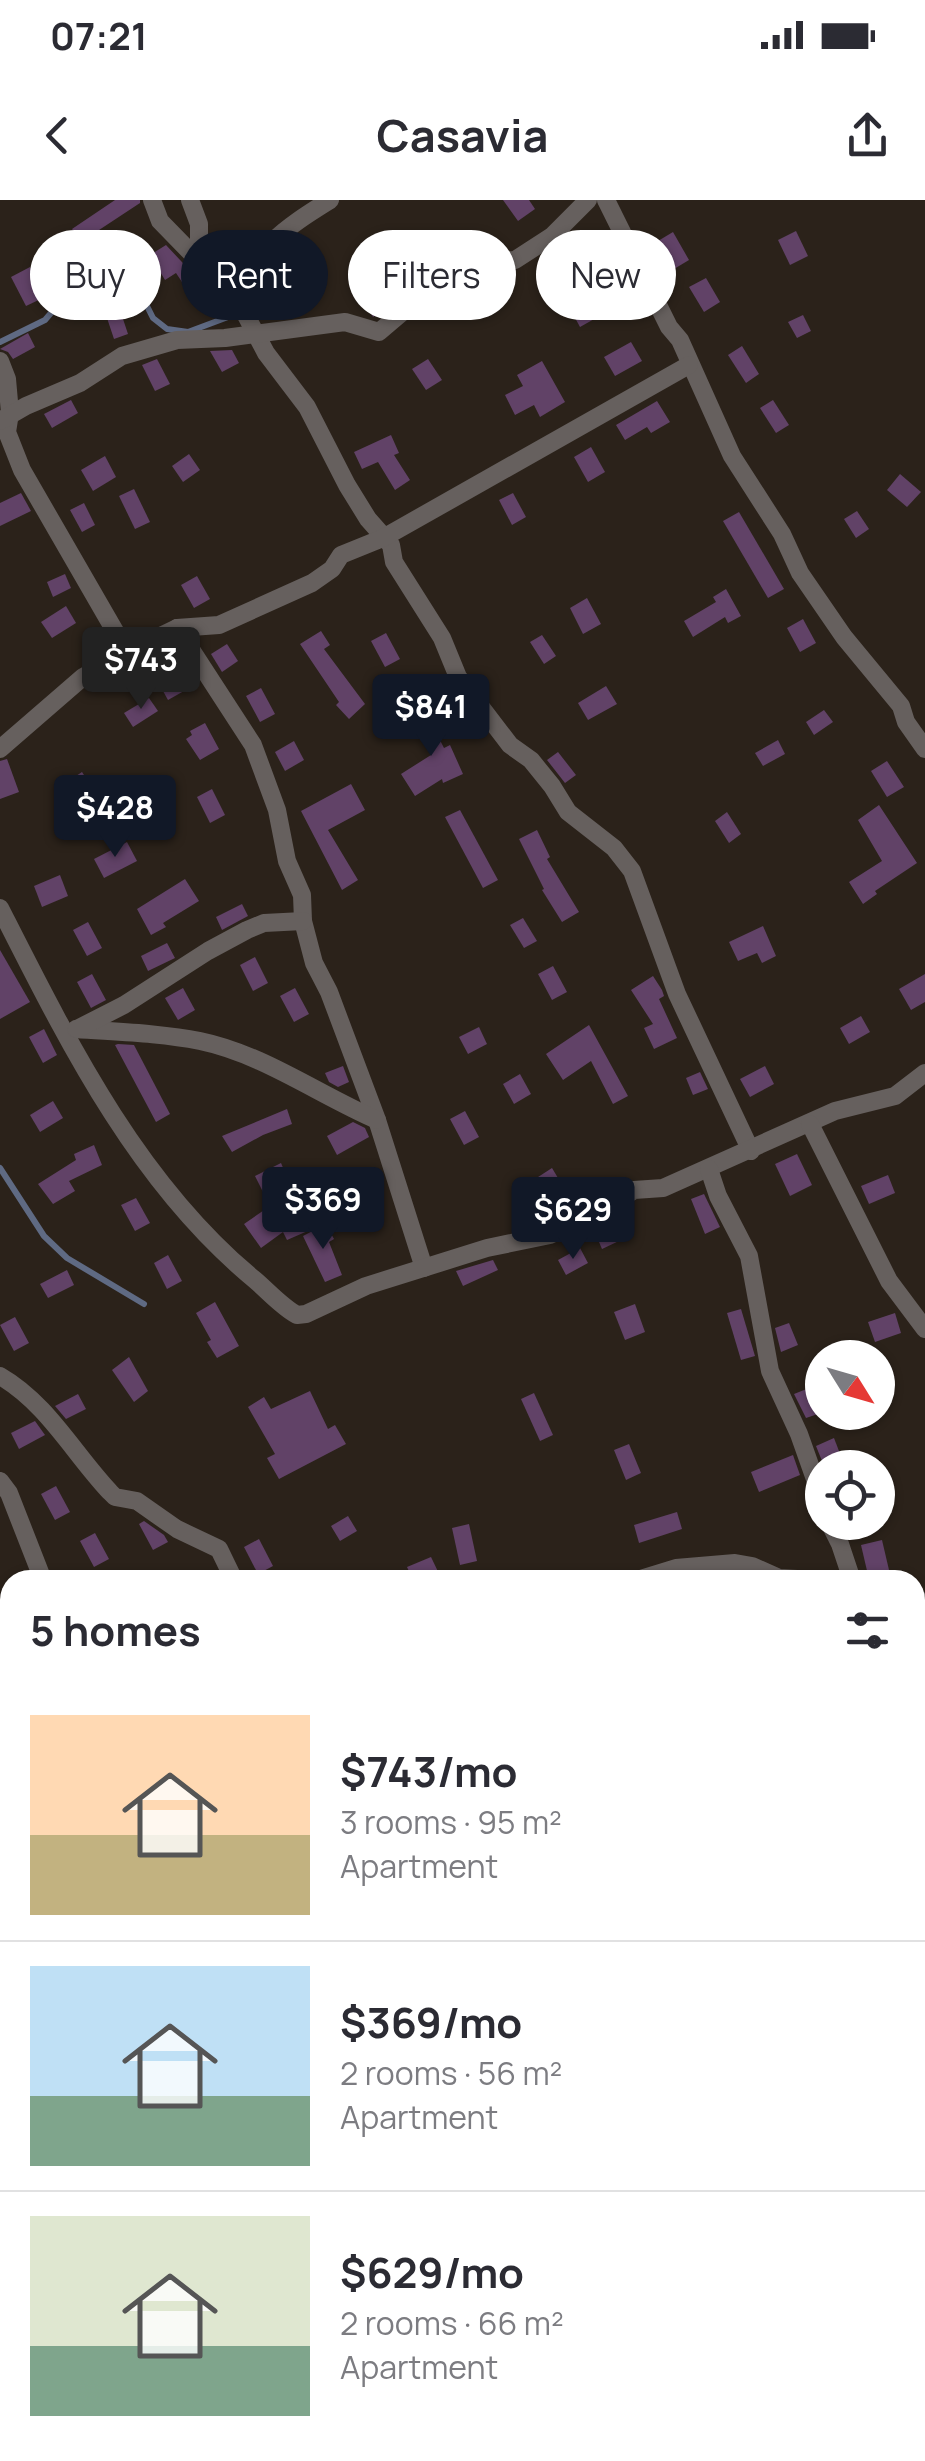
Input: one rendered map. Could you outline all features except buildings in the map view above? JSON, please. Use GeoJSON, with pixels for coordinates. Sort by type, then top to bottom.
{"type":"FeatureCollection","features":[{"type":"Feature","properties":{"kind":"street"},"geometry":{"type":"LineString","coordinates":[[152,200],[164,226],[181,243]]}},
{"type":"Feature","properties":{"kind":"street"},"geometry":{"type":"LineString","coordinates":[[190,200],[198,230]]}},
{"type":"Feature","properties":{"kind":"street"},"geometry":{"type":"LineString","coordinates":[[283,230],[330,200]]}},
{"type":"Feature","properties":{"kind":"street"},"geometry":{"type":"LineString","coordinates":[[5,417],[80,383],[122,356],[177,340],[345,322],[378,332],[458,264],[515,260],[552,236],[588,200]]}},
{"type":"Feature","properties":{"kind":"street"},"geometry":{"type":"LineString","coordinates":[[606,200],[680,340],[732,456],[782,534],[800,573],[844,637],[902,706],[906,722],[925,749]]}},
{"type":"Feature","properties":{"kind":"street"},"geometry":{"type":"LineString","coordinates":[[248,320],[307,407],[347,486],[382,538],[391,545],[394,562],[442,638],[458,677],[510,745],[530,760],[552,786],[568,812],[614,848],[632,871],[677,994],[751,1151]]}},
{"type":"Feature","properties":{"kind":"street"},"geometry":{"type":"LineString","coordinates":[[0,361],[7,379],[7,432],[22,470],[127,652]]}},
{"type":"Feature","properties":{"kind":"street"},"geometry":{"type":"LineString","coordinates":[[0,749],[83,677],[127,652],[177,628],[219,625],[312,583],[332,569],[341,556],[382,538],[689,365]]}},
{"type":"Feature","properties":{"kind":"street"},"geometry":{"type":"LineString","coordinates":[[177,628],[253,745],[277,810],[287,861],[302,895],[314,963],[329,992],[377,1120],[424,1268]]}},
{"type":"Feature","properties":{"kind":"street"},"geometry":{"type":"LineString","coordinates":[[0,908],[150,1170],[216,1247],[291,1312],[306,1314],[366,1286],[487,1248],[550,1234],[634,1190],[664,1188],[835,1112],[895,1096],[925,1073]]}},
{"type":"Feature","properties":{"kind":"street"},"geometry":{"type":"LineString","coordinates":[[70,1030],[124,1006],[247,930],[264,923],[304,922]]}},
{"type":"Feature","properties":{"kind":"street"},"geometry":{"type":"LineString","coordinates":[[70,1030],[201,1041],[298,1080],[377,1120]]}},
{"type":"Feature","properties":{"kind":"street"},"geometry":{"type":"LineString","coordinates":[[810,1124],[889,1281],[925,1329]]}},
{"type":"Feature","properties":{"kind":"street"},"geometry":{"type":"LineString","coordinates":[[709,1169],[748,1256],[770,1371],[805,1451]]}},
{"type":"Feature","properties":{"kind":"street"},"geometry":{"type":"LineString","coordinates":[[0,1376],[45,1412],[78,1459],[110,1492],[137,1501],[178,1530],[219,1549],[229,1570]]}},
{"type":"Feature","properties":{"kind":"street"},"geometry":{"type":"LineString","coordinates":[[0,1480],[40,1570]]}},
{"type":"Feature","properties":{"kind":"street"},"geometry":{"type":"LineString","coordinates":[[838,1540],[849,1570]]}},
{"type":"Feature","properties":{"kind":"street"},"geometry":{"type":"LineString","coordinates":[[669,1570],[704,1570]]}},
{"type":"Feature","properties":{"kind":"waterway"},"geometry":{"type":"LineString","coordinates":[[0,342],[45,320],[83,282],[107,276],[147,306],[153,318],[167,329],[188,332],[220,320]]}},
{"type":"Feature","properties":{"kind":"waterway"},"geometry":{"type":"LineString","coordinates":[[0,1168],[44,1236],[67,1258],[144,1304]]}}]}
